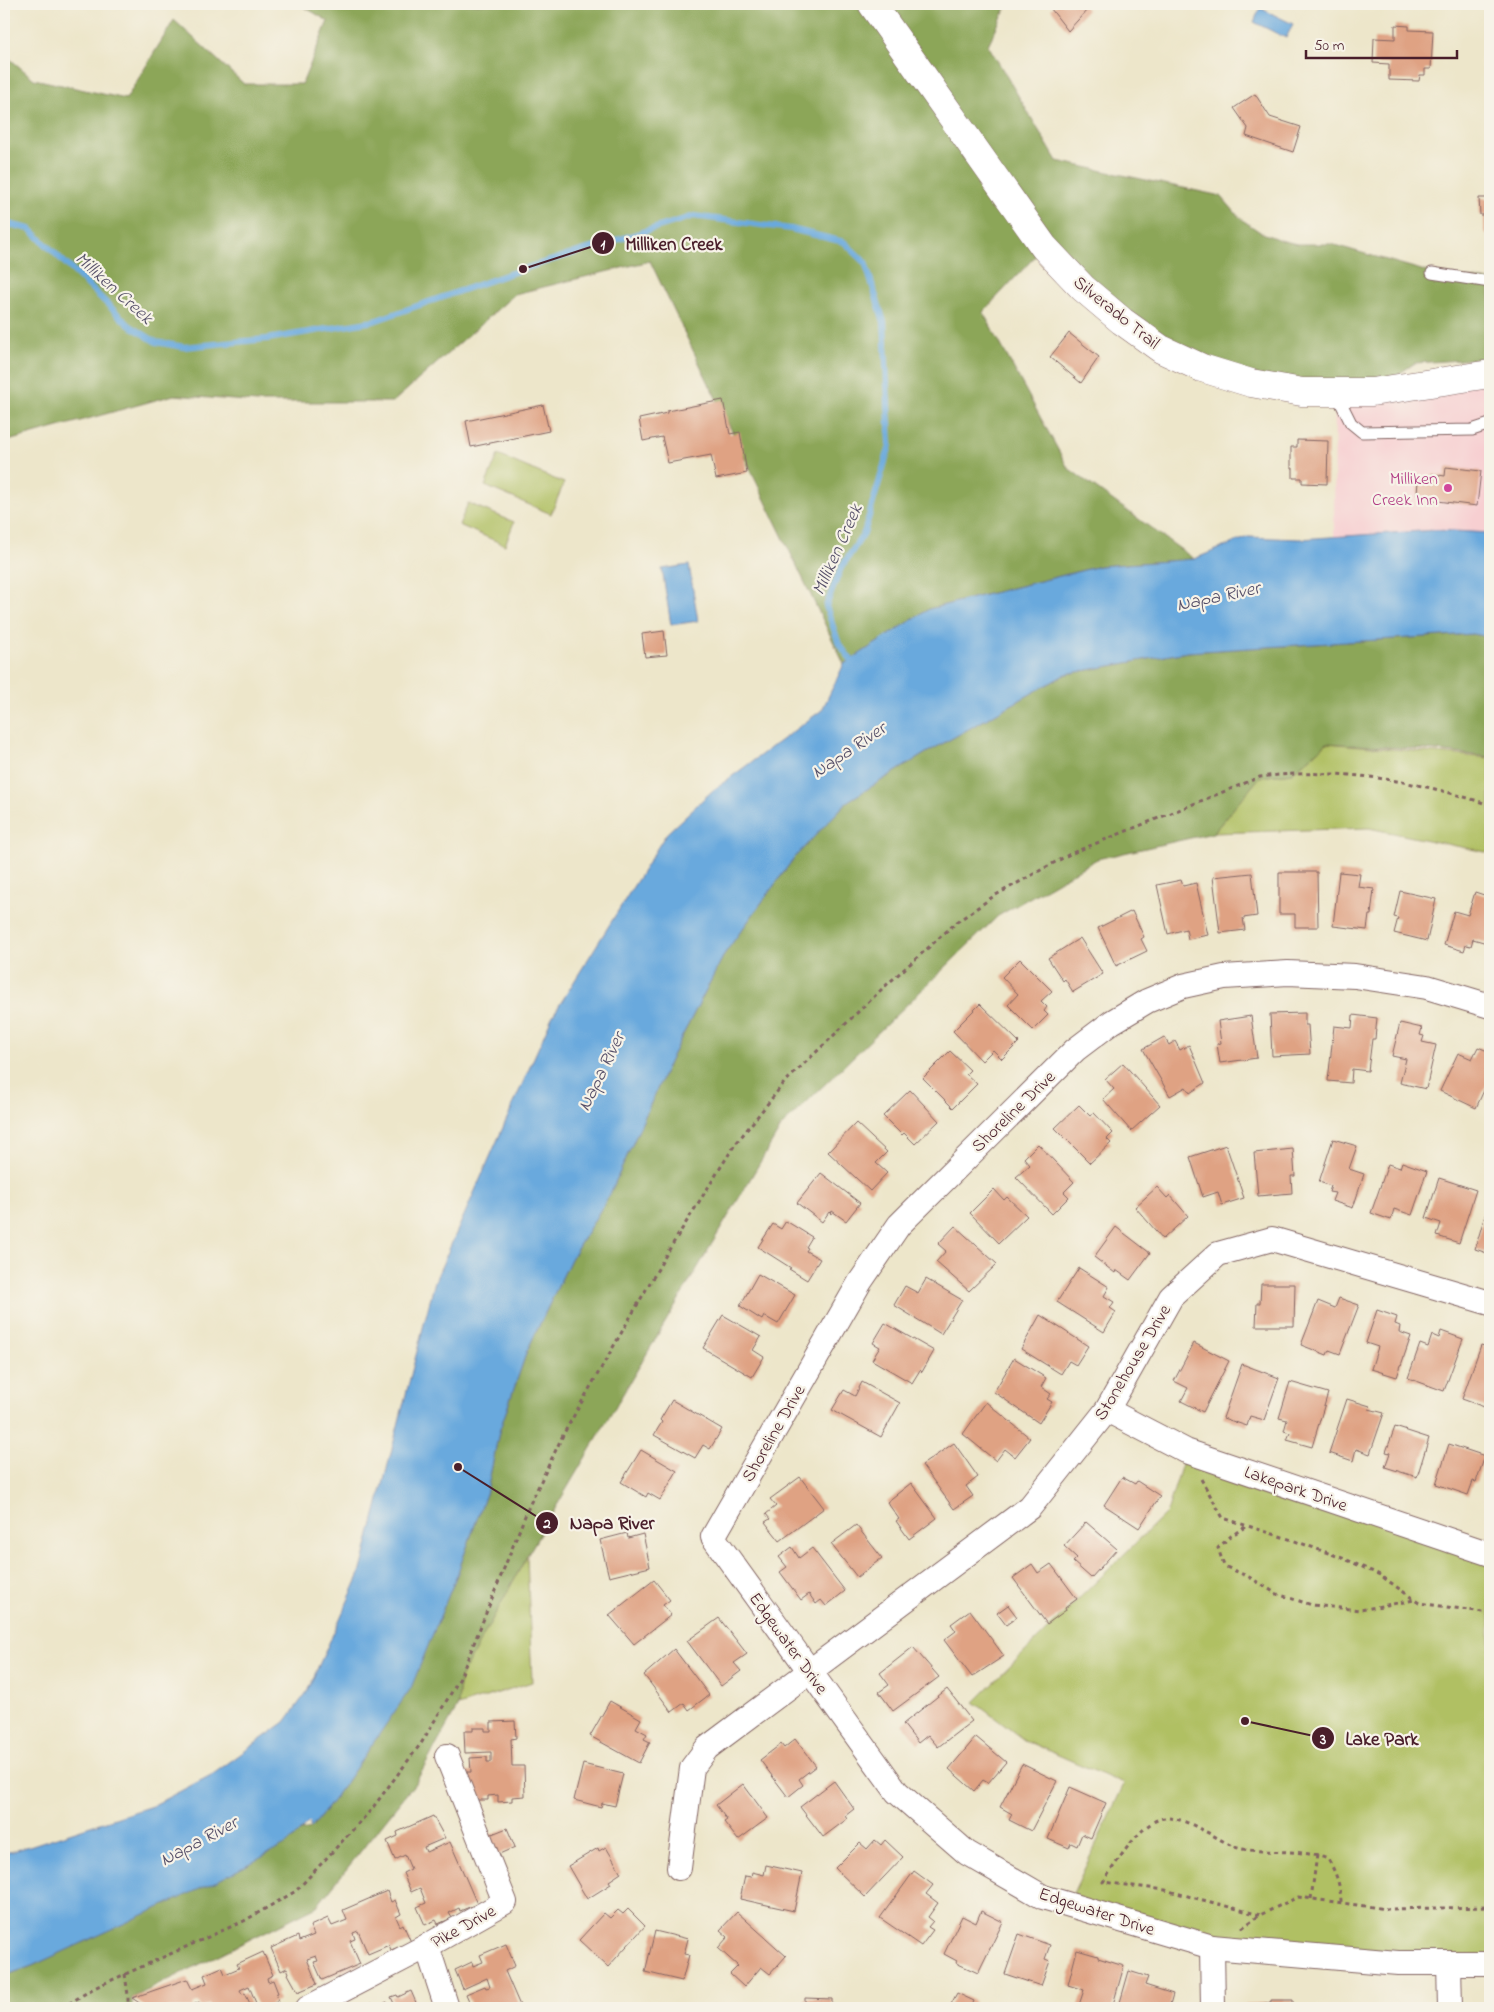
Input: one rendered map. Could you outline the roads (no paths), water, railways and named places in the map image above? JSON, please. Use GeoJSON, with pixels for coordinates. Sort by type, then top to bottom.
{"type":"FeatureCollection","features":[{"type":"Feature","properties":{"kind":"main road","name":"Silverado Trail"},"geometry":{"type":"LineString","coordinates":[[872,4],[1044,247],[1083,288],[1122,321],[1161,349],[1202,368],[1251,383],[1302,392],[1372,392],[1490,374]]}},
{"type":"Feature","properties":{"kind":"street","name":"Shoreline Drive"},"geometry":{"type":"LineString","coordinates":[[713,1537],[860,1282],[899,1226],[1075,1050],[1112,1022],[1147,1001],[1183,986],[1224,977],[1288,973],[1355,976],[1427,987],[1490,1006]]}},
{"type":"Feature","properties":{"kind":"street","name":"Stonehouse Drive"},"geometry":{"type":"LineString","coordinates":[[679,1868],[692,1768],[707,1748],[1030,1507],[1107,1410],[1171,1297],[1218,1254],[1272,1239],[1490,1303]]}},
{"type":"Feature","properties":{"kind":"street","name":"Lakepark Drive"},"geometry":{"type":"LineString","coordinates":[[1107,1410],[1186,1451],[1490,1554]]}},
{"type":"Feature","properties":{"kind":"street","name":"Edgewater Drive"},"geometry":{"type":"LineString","coordinates":[[713,1537],[897,1792],[967,1853],[1043,1897],[1212,1947],[1398,1964],[1490,1963]]}},
{"type":"Feature","properties":{"kind":"street","name":"Pike Drive"},"geometry":{"type":"LineString","coordinates":[[308,2008],[427,1946],[505,1902],[448,1756]]}},
{"type":"Feature","properties":{"kind":"street"},"geometry":{"type":"LineString","coordinates":[[427,1946],[448,2008]]}},
{"type":"Feature","properties":{"kind":"street"},"geometry":{"type":"LineString","coordinates":[[1212,1947],[1213,2008]]}},
{"type":"Feature","properties":{"kind":"street"},"geometry":{"type":"LineString","coordinates":[[1449,1963],[1450,2008]]}},
{"type":"Feature","properties":{"kind":"lane"},"geometry":{"type":"LineString","coordinates":[[1432,273],[1490,282]]}},
{"type":"Feature","properties":{"kind":"lane"},"geometry":{"type":"LineString","coordinates":[[1335,392],[1351,423],[1362,432],[1472,430],[1490,424]]}},
{"type":"Feature","properties":{"kind":"water"},"geometry":{"type":"Polygon","coordinates":[[[1260,8],[1293,24],[1286,38],[1254,22],[1260,8]]]}},
{"type":"Feature","properties":{"kind":"water"},"geometry":{"type":"Polygon","coordinates":[[[1436,530],[1490,533],[1490,637],[1473,634],[1187,652],[1066,674],[926,753],[848,801],[794,858],[725,953],[672,1056],[610,1194],[571,1259],[527,1351],[499,1432],[487,1491],[458,1572],[411,1688],[347,1781],[311,1829],[309,1822],[287,1844],[217,1881],[32,1966],[4,1976],[4,1853],[152,1806],[213,1774],[285,1722],[307,1692],[360,1574],[435,1281],[552,1017],[666,834],[712,791],[822,710],[844,664],[929,609],[1100,566],[1194,559],[1248,537],[1300,539],[1436,530]]]}},
{"type":"Feature","properties":{"kind":"water"},"geometry":{"type":"Polygon","coordinates":[[[689,565],[698,621],[671,625],[662,569],[689,565]]]}},
{"type":"Feature","properties":{"kind":"waterway","name":"Milliken Creek"},"geometry":{"type":"LineString","coordinates":[[4,223],[30,229],[129,325],[156,342],[184,347],[267,339],[374,321],[523,269],[694,216],[791,229],[844,242],[865,262],[884,322],[890,445],[864,533],[841,568],[826,606],[839,644],[856,666]]}},
{"type":"Feature","properties":{"kind":"place","name":"Milliken Creek"},"geometry":{"type":"Point","coordinates":[523,269]}},
{"type":"Feature","properties":{"kind":"place","name":"Milliken Creek Inn"},"geometry":{"type":"Point","coordinates":[1448,488]}},
{"type":"Feature","properties":{"kind":"place","name":"Napa River"},"geometry":{"type":"Point","coordinates":[458,1467]}},
{"type":"Feature","properties":{"kind":"place","name":"Lake Park"},"geometry":{"type":"Point","coordinates":[1245,1721]}}]}
